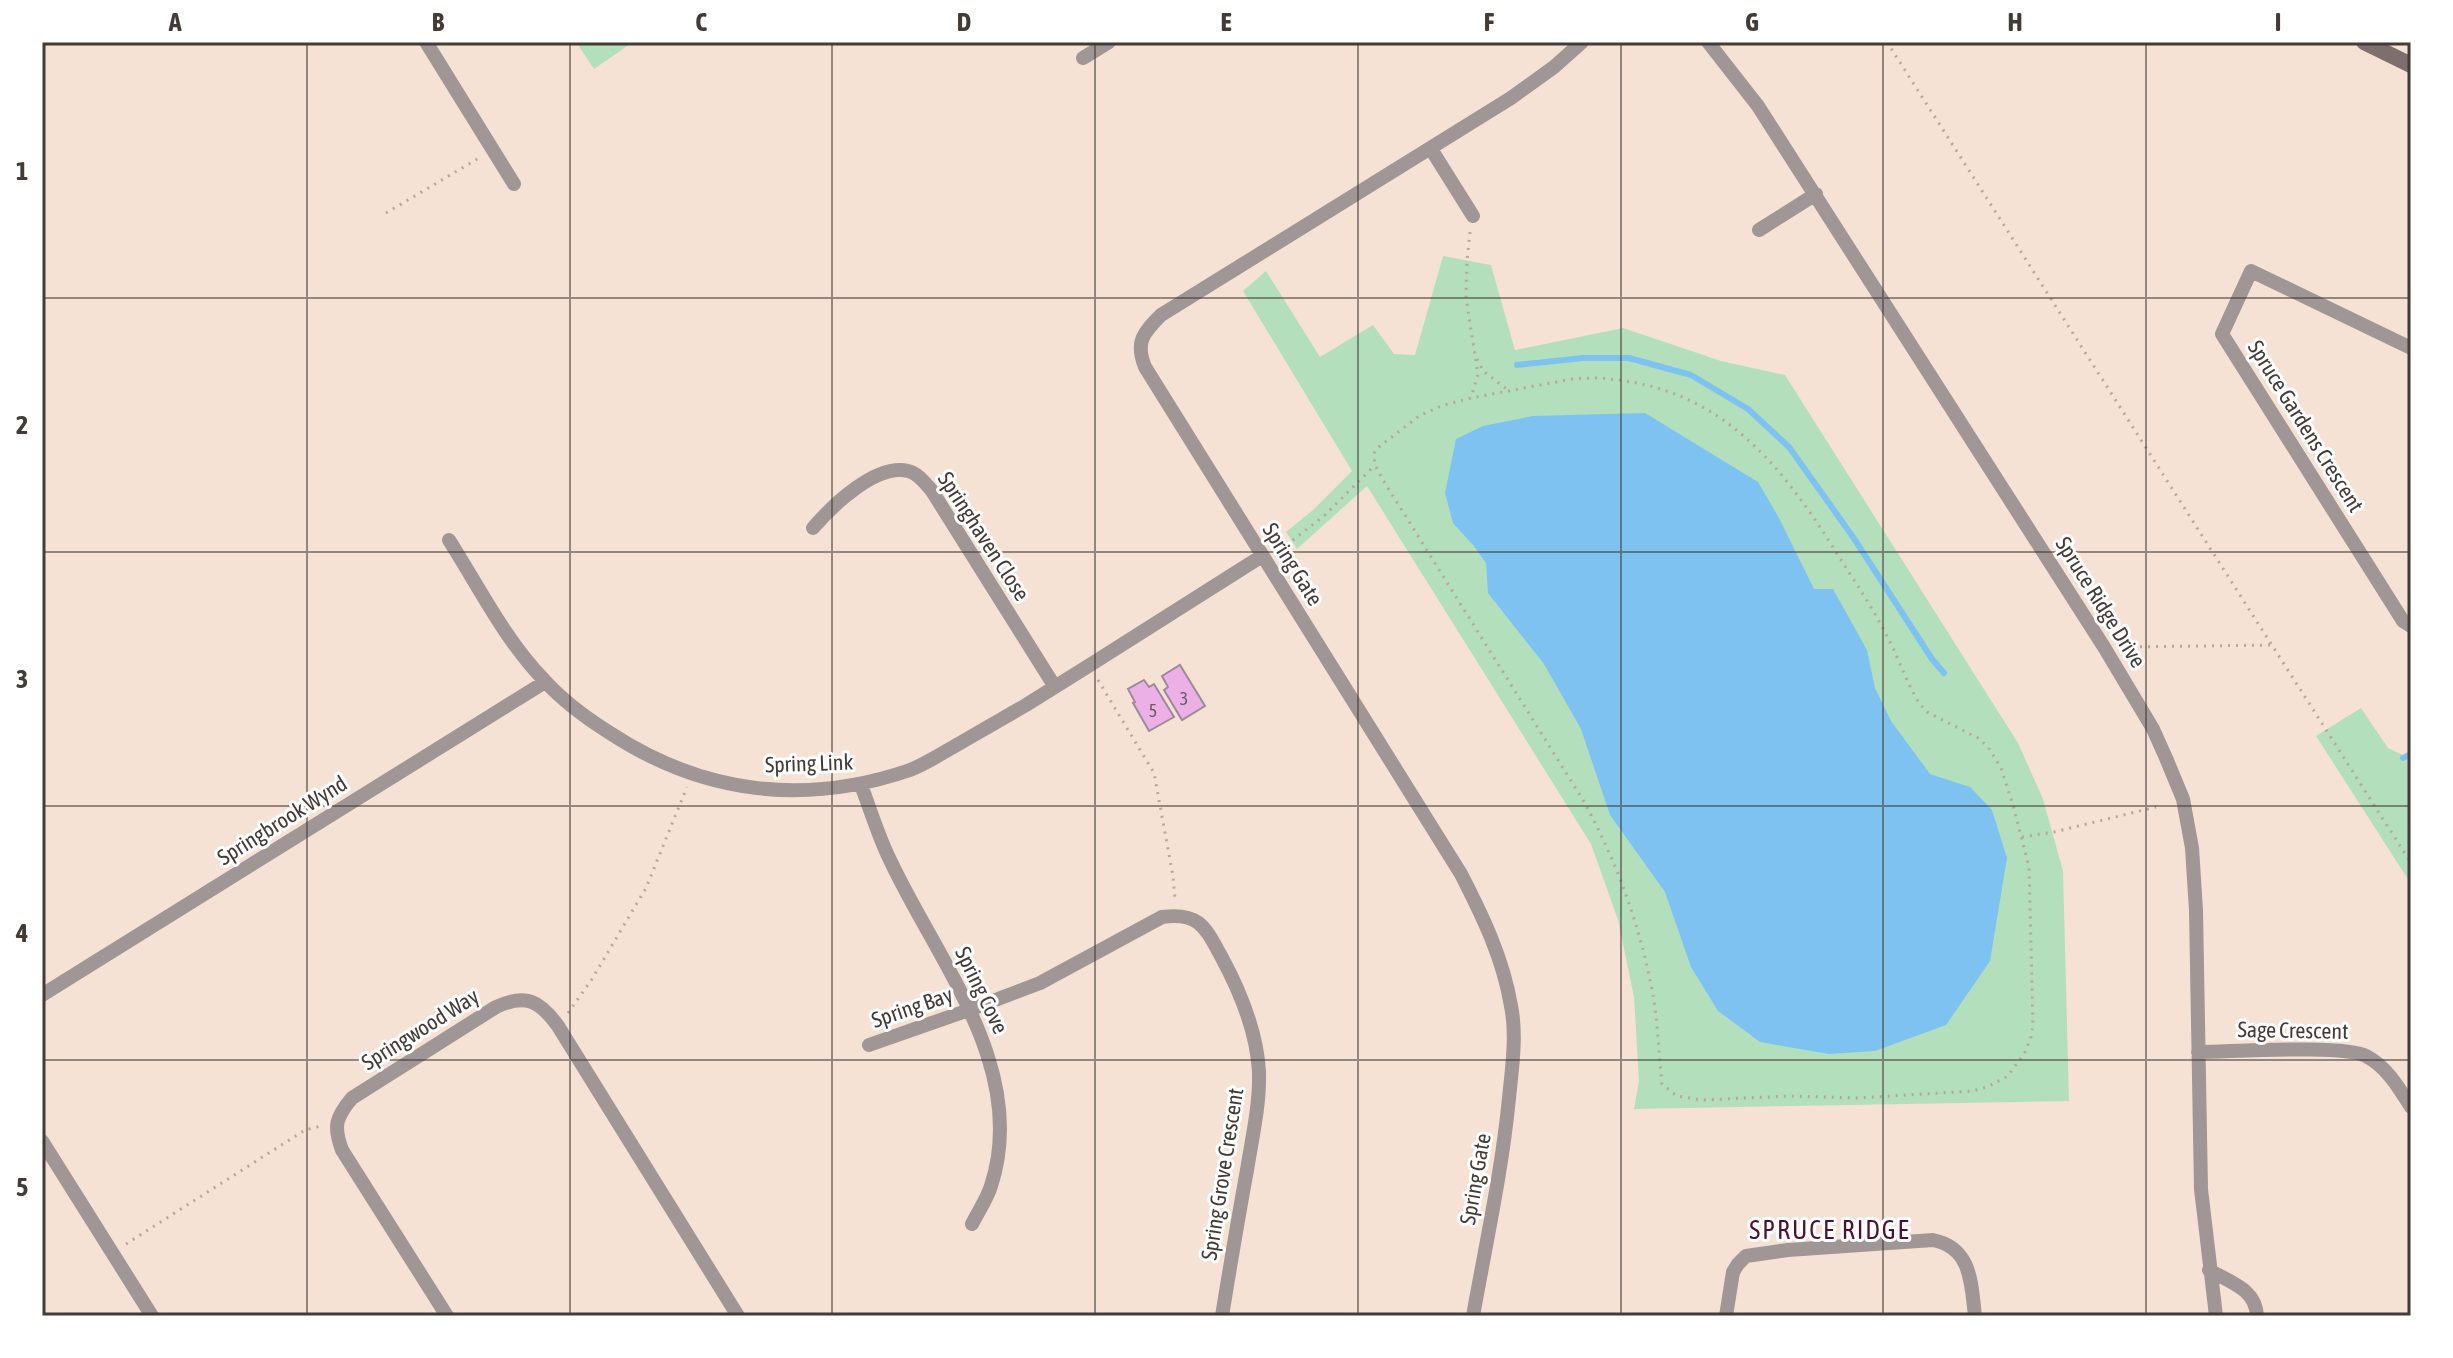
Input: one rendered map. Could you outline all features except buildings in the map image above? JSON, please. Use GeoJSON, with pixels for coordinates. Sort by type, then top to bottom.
{"type":"FeatureCollection","features":[{"type":"Feature","properties":{"kind":"main road"},"geometry":{"type":"LineString","coordinates":[[2364,42],[2411,65]]}},
{"type":"Feature","properties":{"kind":"street"},"geometry":{"type":"LineString","coordinates":[[426,42],[514,184]]}},
{"type":"Feature","properties":{"kind":"street"},"geometry":{"type":"LineString","coordinates":[[1083,58],[1109,42]]}},
{"type":"Feature","properties":{"kind":"street","name":"Spring Gate"},"geometry":{"type":"LineString","coordinates":[[1473,1316],[1505,1143],[1513,1063],[1512,1009],[1500,958],[1461,874],[1145,367],[1140,353],[1141,340],[1161,315],[1511,98],[1582,42]]}},
{"type":"Feature","properties":{"kind":"street","name":"Spruce Ridge Drive"},"geometry":{"type":"LineString","coordinates":[[1708,42],[1758,106],[1816,194],[2104,647],[2153,729],[2183,799],[2192,848],[2196,910],[2201,1189],[2216,1316]]}},
{"type":"Feature","properties":{"kind":"street"},"geometry":{"type":"LineString","coordinates":[[1431,149],[1473,216]]}},
{"type":"Feature","properties":{"kind":"street"},"geometry":{"type":"LineString","coordinates":[[1759,230],[1816,194]]}},
{"type":"Feature","properties":{"kind":"street","name":"Spruce Gardens Crescent"},"geometry":{"type":"LineString","coordinates":[[2411,348],[2251,271],[2222,334],[2403,621],[2411,626]]}},
{"type":"Feature","properties":{"kind":"street","name":"Springhaven Close"},"geometry":{"type":"LineString","coordinates":[[813,528],[841,499],[879,474],[893,470],[910,471],[921,478],[1055,687]]}},
{"type":"Feature","properties":{"kind":"street","name":"Spring Link"},"geometry":{"type":"LineString","coordinates":[[449,540],[521,654],[545,682],[581,714],[654,759],[692,775],[775,790],[861,785],[914,769],[1055,687],[1262,556]]}},
{"type":"Feature","properties":{"kind":"street","name":"Springbrook Wynd"},"geometry":{"type":"LineString","coordinates":[[42,995],[545,682]]}},
{"type":"Feature","properties":{"kind":"street","name":"Spring Cove"},"geometry":{"type":"LineString","coordinates":[[861,785],[892,865],[969,1010],[988,1053],[999,1101],[999,1151],[991,1188],[972,1224]]}},
{"type":"Feature","properties":{"kind":"street"},"geometry":{"type":"LineString","coordinates":[[969,1010],[1040,983],[1095,955],[1146,923],[1177,915]]}},
{"type":"Feature","properties":{"kind":"street","name":"Spring Grove Crescent"},"geometry":{"type":"LineString","coordinates":[[1177,915],[1205,926],[1234,980],[1248,1017],[1259,1071],[1257,1107],[1222,1316]]}},
{"type":"Feature","properties":{"kind":"street","name":"Springwood Way"},"geometry":{"type":"LineString","coordinates":[[337,1122],[352,1098],[506,1003],[519,999],[532,1001],[546,1009],[558,1026],[738,1316]]}},
{"type":"Feature","properties":{"kind":"street","name":"Spring Bay"},"geometry":{"type":"LineString","coordinates":[[869,1045],[969,1010]]}},
{"type":"Feature","properties":{"kind":"street","name":"Sage Crescent"},"geometry":{"type":"LineString","coordinates":[[2198,1052],[2324,1050],[2363,1054],[2384,1068],[2411,1107]]}},
{"type":"Feature","properties":{"kind":"street"},"geometry":{"type":"LineString","coordinates":[[337,1122],[337,1136],[342,1150],[447,1316]]}},
{"type":"Feature","properties":{"kind":"street"},"geometry":{"type":"LineString","coordinates":[[42,1141],[152,1316]]}},
{"type":"Feature","properties":{"kind":"street"},"geometry":{"type":"LineString","coordinates":[[1726,1316],[1733,1272],[1746,1256],[1759,1252],[1933,1240],[1951,1246],[1961,1255],[1970,1279],[1975,1316]]}},
{"type":"Feature","properties":{"kind":"street"},"geometry":{"type":"LineString","coordinates":[[2209,1270],[2251,1294],[2257,1316]]}},
{"type":"Feature","properties":{"kind":"path"},"geometry":{"type":"LineString","coordinates":[[1887,42],[2411,863]]}},
{"type":"Feature","properties":{"kind":"path"},"geometry":{"type":"LineString","coordinates":[[386,213],[492,149]]}},
{"type":"Feature","properties":{"kind":"path"},"geometry":{"type":"LineString","coordinates":[[1471,398],[1478,374],[1466,298],[1473,216]]}},
{"type":"Feature","properties":{"kind":"path"},"geometry":{"type":"LineString","coordinates":[[1475,356],[1483,371],[1509,391]]}},
{"type":"Feature","properties":{"kind":"path"},"geometry":{"type":"LineString","coordinates":[[1572,379],[1621,379],[1659,388],[1699,403],[1720,416],[1746,436],[1785,476],[1820,526],[1873,610],[1919,703],[1937,718],[1978,738],[1995,756],[2022,837],[2031,889],[2033,1025],[2025,1052],[2008,1076],[1987,1087],[1960,1092],[1857,1098],[1789,1096],[1702,1100],[1677,1096],[1662,1084],[1651,981],[1641,941],[1602,833],[1375,465],[1375,450],[1401,428],[1441,406],[1509,391],[1572,379]]}},
{"type":"Feature","properties":{"kind":"path"},"geometry":{"type":"LineString","coordinates":[[1262,556],[1279,550],[1304,533],[1375,465]]}},
{"type":"Feature","properties":{"kind":"path"},"geometry":{"type":"LineString","coordinates":[[2104,647],[2272,645]]}},
{"type":"Feature","properties":{"kind":"path"},"geometry":{"type":"LineString","coordinates":[[1089,665],[1154,773],[1177,915]]}},
{"type":"Feature","properties":{"kind":"path"},"geometry":{"type":"LineString","coordinates":[[558,1026],[592,979],[646,888],[692,775]]}},
{"type":"Feature","properties":{"kind":"path"},"geometry":{"type":"LineString","coordinates":[[2022,837],[2156,807]]}},
{"type":"Feature","properties":{"kind":"path"},"geometry":{"type":"LineString","coordinates":[[112,1252],[305,1130],[337,1122]]}},
{"type":"Feature","properties":{"kind":"green space"},"geometry":{"type":"Polygon","coordinates":[[[576,42],[633,42],[594,69],[576,42]]]}},
{"type":"Feature","properties":{"kind":"green space"},"geometry":{"type":"Polygon","coordinates":[[[1443,256],[1491,265],[1515,350],[1623,328],[1721,361],[1785,375],[2018,743],[2043,799],[2063,871],[2069,1101],[1634,1109],[1639,1081],[1634,997],[1618,920],[1591,844],[1367,486],[1297,549],[1286,532],[1352,471],[1243,291],[1266,271],[1320,357],[1373,325],[1394,354],[1415,355],[1443,256]]]}},
{"type":"Feature","properties":{"kind":"green space"},"geometry":{"type":"Polygon","coordinates":[[[2361,708],[2388,748],[2411,759],[2411,884],[2316,736],[2361,708]]]}},
{"type":"Feature","properties":{"kind":"water"},"geometry":{"type":"Polygon","coordinates":[[[1645,413],[1758,482],[1814,589],[1833,589],[1867,650],[1875,688],[1891,721],[1930,774],[1970,787],[1992,810],[2007,858],[1990,961],[1946,1025],[1875,1051],[1829,1054],[1760,1042],[1718,1011],[1691,967],[1665,892],[1610,815],[1581,729],[1544,664],[1488,593],[1486,563],[1453,523],[1445,493],[1456,439],[1483,426],[1533,416],[1645,413]]]}},
{"type":"Feature","properties":{"kind":"waterway"},"geometry":{"type":"LineString","coordinates":[[1517,365],[1583,358],[1629,358],[1691,375],[1748,409],[1789,447],[1944,673]]}},
{"type":"Feature","properties":{"kind":"waterway"},"geometry":{"type":"LineString","coordinates":[[2403,758],[2411,754]]}},
{"type":"Feature","properties":{"kind":"district","name":"SPRUCE RIDGE"},"geometry":{"type":"Point","coordinates":[1830,1230]}}]}
